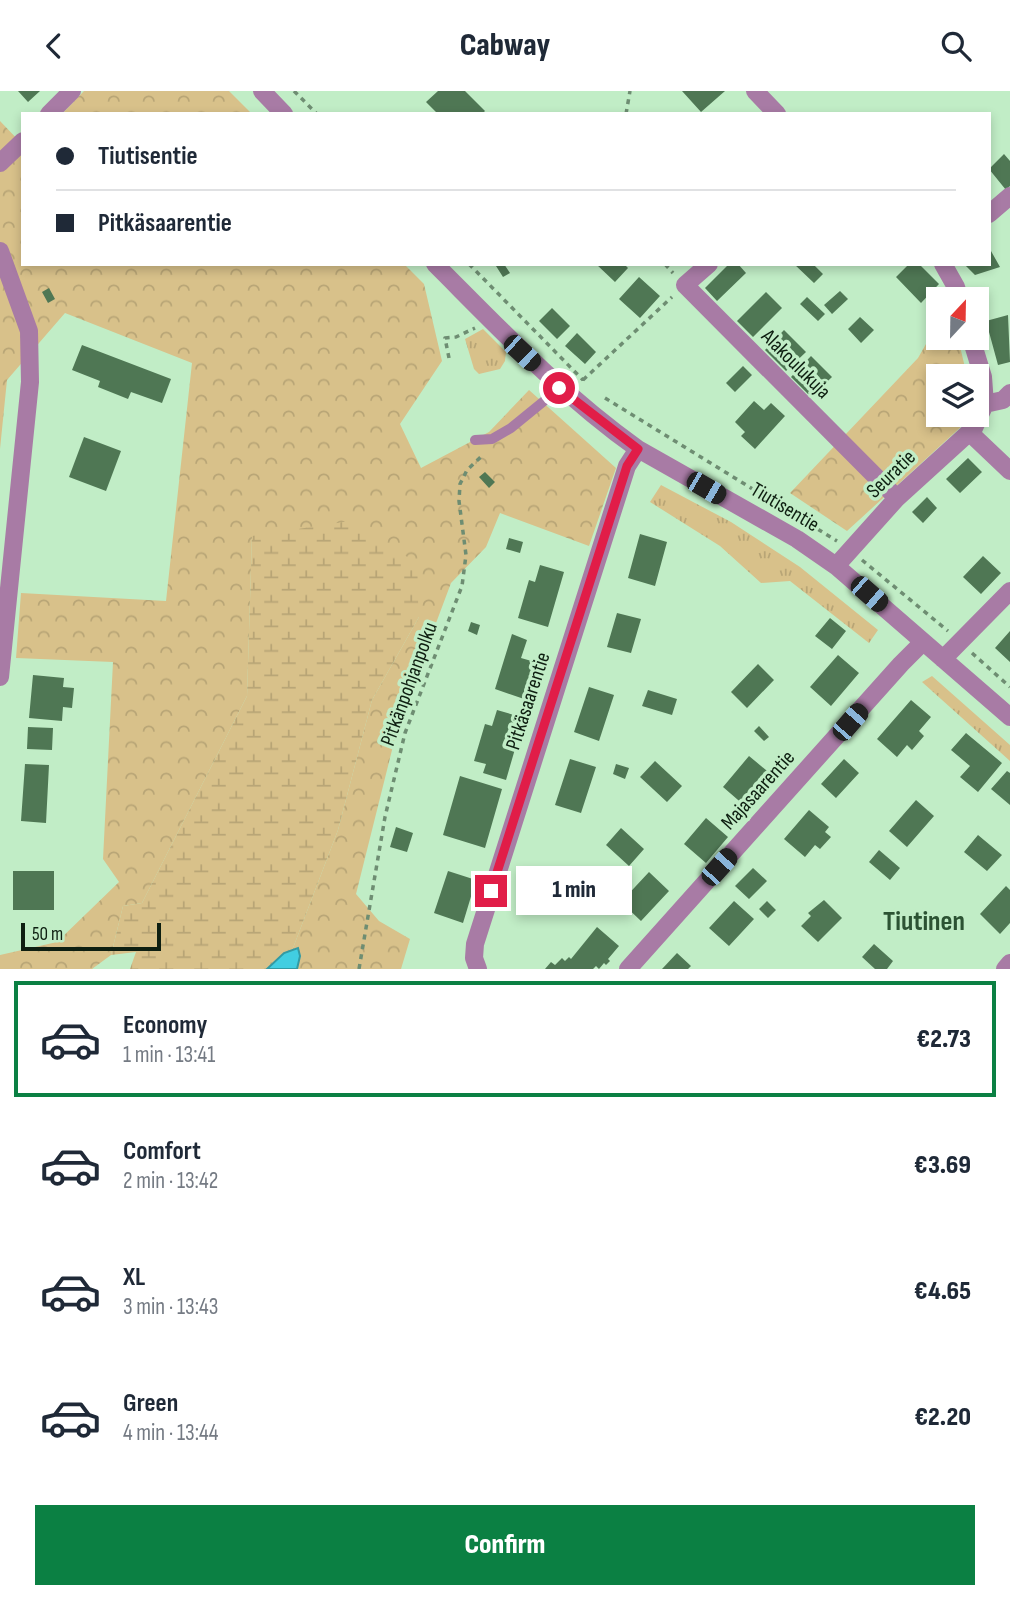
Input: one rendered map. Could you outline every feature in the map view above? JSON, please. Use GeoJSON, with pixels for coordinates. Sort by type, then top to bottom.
{"type":"FeatureCollection","features":[{"type":"Feature","properties":{"kind":"street"},"geometry":{"type":"LineString","coordinates":[[51,112],[72,91]]}},
{"type":"Feature","properties":{"kind":"street"},"geometry":{"type":"LineString","coordinates":[[262,91],[282,112]]}},
{"type":"Feature","properties":{"kind":"street"},"geometry":{"type":"LineString","coordinates":[[755,91],[775,112]]}},
{"type":"Feature","properties":{"kind":"street"},"geometry":{"type":"LineString","coordinates":[[0,163],[21,143]]}},
{"type":"Feature","properties":{"kind":"street"},"geometry":{"type":"LineString","coordinates":[[991,212],[1010,196]]}},
{"type":"Feature","properties":{"kind":"street"},"geometry":{"type":"LineString","coordinates":[[0,251],[29,331],[30,382],[0,677]]}},
{"type":"Feature","properties":{"kind":"street","name":"Tiutisentie"},"geometry":{"type":"LineString","coordinates":[[437,266],[559,388],[638,449],[797,539],[836,566],[1010,717]]}},
{"type":"Feature","properties":{"kind":"street"},"geometry":{"type":"LineString","coordinates":[[685,285],[707,266]]}},
{"type":"Feature","properties":{"kind":"street"},"geometry":{"type":"LineString","coordinates":[[944,266],[956,287]]}},
{"type":"Feature","properties":{"kind":"street","name":"Alakoulukuja"},"geometry":{"type":"LineString","coordinates":[[685,285],[897,498]]}},
{"type":"Feature","properties":{"kind":"street"},"geometry":{"type":"LineString","coordinates":[[989,403],[1003,400],[1010,393]]}},
{"type":"Feature","properties":{"kind":"street","name":"Seuratie"},"geometry":{"type":"LineString","coordinates":[[836,566],[897,498],[973,427]]}},
{"type":"Feature","properties":{"kind":"street"},"geometry":{"type":"LineString","coordinates":[[969,432],[1010,471]]}},
{"type":"Feature","properties":{"kind":"street","name":"Pitkäsaarentie"},"geometry":{"type":"LineString","coordinates":[[478,969],[474,958],[475,944],[627,466],[638,449]]}},
{"type":"Feature","properties":{"kind":"street"},"geometry":{"type":"LineString","coordinates":[[943,659],[1010,591]]}},
{"type":"Feature","properties":{"kind":"street","name":"Majasaarentie"},"geometry":{"type":"LineString","coordinates":[[628,969],[923,642]]}},
{"type":"Feature","properties":{"kind":"street"},"geometry":{"type":"LineString","coordinates":[[1005,969],[1010,963]]}},
{"type":"Feature","properties":{"kind":"lane"},"geometry":{"type":"LineString","coordinates":[[475,440],[492,439],[511,428],[559,388]]}},
{"type":"Feature","properties":{"kind":"path"},"geometry":{"type":"LineString","coordinates":[[294,91],[315,112]]}},
{"type":"Feature","properties":{"kind":"path"},"geometry":{"type":"LineString","coordinates":[[626,112],[630,91]]}},
{"type":"Feature","properties":{"kind":"path"},"geometry":{"type":"LineString","coordinates":[[471,266],[583,380],[685,285]]}},
{"type":"Feature","properties":{"kind":"path"},"geometry":{"type":"LineString","coordinates":[[445,338],[449,358]]}},
{"type":"Feature","properties":{"kind":"path"},"geometry":{"type":"LineString","coordinates":[[603,397],[849,549],[1010,687]]}},
{"type":"Feature","properties":{"kind":"path","name":"Pitkänpohjanpolku"},"geometry":{"type":"LineString","coordinates":[[359,969],[386,817],[405,733],[462,586],[466,555],[459,501],[460,484],[467,470],[485,453]]}},
{"type":"Feature","properties":{"kind":"green space"},"geometry":{"type":"Polygon","coordinates":[[[84,91],[229,91],[250,112],[64,112],[84,91]]]}},
{"type":"Feature","properties":{"kind":"green space"},"geometry":{"type":"Polygon","coordinates":[[[0,121],[21,143],[21,266],[406,266],[424,284],[442,361],[400,424],[421,468],[489,432],[529,390],[616,468],[589,546],[500,513],[486,547],[451,583],[399,722],[356,894],[379,921],[410,939],[401,969],[285,969],[338,830],[372,700],[419,617],[252,536],[247,696],[142,903],[123,906],[111,955],[92,969],[0,969],[0,955],[57,942],[119,882],[103,859],[113,662],[16,658],[21,593],[166,601],[192,363],[65,313],[7,380],[0,449],[0,121]]]}},
{"type":"Feature","properties":{"kind":"green space"},"geometry":{"type":"Polygon","coordinates":[[[483,329],[506,352],[500,369],[479,374],[474,369],[465,339],[483,329]]]}},
{"type":"Feature","properties":{"kind":"green space"},"geometry":{"type":"Polygon","coordinates":[[[926,344],[926,350],[961,350],[964,364],[926,364],[926,427],[961,427],[847,531],[790,493],[918,358],[926,344]]]}},
{"type":"Feature","properties":{"kind":"green space"},"geometry":{"type":"Polygon","coordinates":[[[661,485],[731,522],[800,567],[878,630],[869,643],[790,581],[761,583],[720,546],[650,502],[661,485]]]}},
{"type":"Feature","properties":{"kind":"green space"},"geometry":{"type":"Polygon","coordinates":[[[350,521],[417,563],[419,617],[372,700],[338,830],[285,969],[130,969],[136,952],[111,955],[123,906],[142,903],[247,696],[252,536],[350,521]]]}},
{"type":"Feature","properties":{"kind":"green space"},"geometry":{"type":"Polygon","coordinates":[[[932,676],[1010,745],[1010,761],[922,682],[932,676]]]}},
{"type":"Feature","properties":{"kind":"water"},"geometry":{"type":"Polygon","coordinates":[[[298,948],[300,956],[297,969],[267,969],[284,953],[298,948]]]}},
{"type":"Feature","properties":{"kind":"building"},"geometry":{"type":"Polygon","coordinates":[[[18,91],[40,91],[28,102],[18,91]]]}},
{"type":"Feature","properties":{"kind":"building"},"geometry":{"type":"Polygon","coordinates":[[[438,91],[465,91],[485,111],[436,112],[426,102],[438,91]]]}},
{"type":"Feature","properties":{"kind":"building"},"geometry":{"type":"Polygon","coordinates":[[[682,91],[725,91],[701,112],[682,91]]]}},
{"type":"Feature","properties":{"kind":"building"},"geometry":{"type":"Polygon","coordinates":[[[1004,154],[1010,161],[1010,186],[1006,190],[991,171],[991,167],[1004,154]]]}},
{"type":"Feature","properties":{"kind":"building"},"geometry":{"type":"Polygon","coordinates":[[[991,251],[1000,267],[975,275],[966,266],[991,266],[991,251]]]}},
{"type":"Feature","properties":{"kind":"building"},"geometry":{"type":"Polygon","coordinates":[[[496,266],[505,266],[510,273],[503,277],[496,266]]]}},
{"type":"Feature","properties":{"kind":"building"},"geometry":{"type":"Polygon","coordinates":[[[598,266],[626,266],[628,268],[615,282],[598,266]]]}},
{"type":"Feature","properties":{"kind":"building"},"geometry":{"type":"Polygon","coordinates":[[[727,266],[740,266],[746,273],[717,301],[705,288],[727,266]]]}},
{"type":"Feature","properties":{"kind":"building"},"geometry":{"type":"Polygon","coordinates":[[[796,266],[815,266],[823,274],[814,283],[796,266]]]}},
{"type":"Feature","properties":{"kind":"building"},"geometry":{"type":"Polygon","coordinates":[[[907,266],[921,266],[939,284],[936,287],[926,287],[926,298],[921,303],[896,277],[907,266]]]}},
{"type":"Feature","properties":{"kind":"building"},"geometry":{"type":"Polygon","coordinates":[[[639,277],[660,296],[640,318],[619,299],[639,277]]]}},
{"type":"Feature","properties":{"kind":"building"},"geometry":{"type":"Polygon","coordinates":[[[49,288],[55,299],[48,303],[42,292],[49,288]]]}},
{"type":"Feature","properties":{"kind":"building"},"geometry":{"type":"Polygon","coordinates":[[[840,291],[848,299],[832,314],[824,305],[840,291]]]}},
{"type":"Feature","properties":{"kind":"building"},"geometry":{"type":"Polygon","coordinates":[[[766,292],[782,308],[753,337],[737,321],[766,292]]]}},
{"type":"Feature","properties":{"kind":"building"},"geometry":{"type":"Polygon","coordinates":[[[807,297],[825,314],[818,321],[800,304],[807,297]]]}},
{"type":"Feature","properties":{"kind":"building"},"geometry":{"type":"Polygon","coordinates":[[[552,308],[570,326],[557,339],[539,321],[552,308]]]}},
{"type":"Feature","properties":{"kind":"building"},"geometry":{"type":"Polygon","coordinates":[[[1008,315],[1010,362],[998,365],[989,332],[989,320],[1008,315]]]}},
{"type":"Feature","properties":{"kind":"building"},"geometry":{"type":"Polygon","coordinates":[[[860,317],[874,330],[861,343],[848,329],[860,317]]]}},
{"type":"Feature","properties":{"kind":"building"},"geometry":{"type":"Polygon","coordinates":[[[784,330],[806,352],[786,371],[765,350],[784,330]]]}},
{"type":"Feature","properties":{"kind":"building"},"geometry":{"type":"Polygon","coordinates":[[[577,333],[596,352],[585,364],[565,346],[577,333]]]}},
{"type":"Feature","properties":{"kind":"building"},"geometry":{"type":"Polygon","coordinates":[[[82,345],[171,379],[162,403],[131,392],[128,399],[98,387],[100,381],[72,370],[82,345]]]}},
{"type":"Feature","properties":{"kind":"building"},"geometry":{"type":"Polygon","coordinates":[[[811,356],[832,377],[811,397],[791,377],[811,356]]]}},
{"type":"Feature","properties":{"kind":"building"},"geometry":{"type":"Polygon","coordinates":[[[743,366],[752,375],[735,392],[726,383],[743,366]]]}},
{"type":"Feature","properties":{"kind":"building"},"geometry":{"type":"Polygon","coordinates":[[[754,401],[764,410],[771,403],[785,416],[755,449],[741,436],[745,432],[735,422],[754,401]]]}},
{"type":"Feature","properties":{"kind":"building"},"geometry":{"type":"Polygon","coordinates":[[[84,437],[121,451],[106,491],[69,477],[84,437]]]}},
{"type":"Feature","properties":{"kind":"building"},"geometry":{"type":"Polygon","coordinates":[[[968,458],[982,472],[960,493],[946,479],[968,458]]]}},
{"type":"Feature","properties":{"kind":"building"},"geometry":{"type":"Polygon","coordinates":[[[485,472],[495,482],[489,488],[479,477],[485,472]]]}},
{"type":"Feature","properties":{"kind":"building"},"geometry":{"type":"Polygon","coordinates":[[[927,497],[937,508],[923,523],[912,512],[927,497]]]}},
{"type":"Feature","properties":{"kind":"building"},"geometry":{"type":"Polygon","coordinates":[[[640,534],[667,542],[655,586],[628,578],[640,534]]]}},
{"type":"Feature","properties":{"kind":"building"},"geometry":{"type":"Polygon","coordinates":[[[509,538],[523,542],[520,553],[506,549],[509,538]]]}},
{"type":"Feature","properties":{"kind":"building"},"geometry":{"type":"Polygon","coordinates":[[[983,556],[1001,573],[981,594],[963,577],[983,556]]]}},
{"type":"Feature","properties":{"kind":"building"},"geometry":{"type":"Polygon","coordinates":[[[540,565],[564,572],[548,627],[518,618],[529,580],[535,582],[540,565]]]}},
{"type":"Feature","properties":{"kind":"building"},"geometry":{"type":"Polygon","coordinates":[[[617,613],[641,619],[631,653],[607,647],[617,613]]]}},
{"type":"Feature","properties":{"kind":"building"},"geometry":{"type":"Polygon","coordinates":[[[830,618],[846,631],[832,649],[815,636],[830,618]]]}},
{"type":"Feature","properties":{"kind":"building"},"geometry":{"type":"Polygon","coordinates":[[[471,622],[480,625],[477,635],[468,631],[471,622]]]}},
{"type":"Feature","properties":{"kind":"building"},"geometry":{"type":"Polygon","coordinates":[[[1010,631],[1010,662],[995,648],[1010,631]]]}},
{"type":"Feature","properties":{"kind":"building"},"geometry":{"type":"Polygon","coordinates":[[[512,634],[527,640],[521,658],[535,662],[529,680],[533,681],[527,700],[495,689],[512,634]]]}},
{"type":"Feature","properties":{"kind":"building"},"geometry":{"type":"Polygon","coordinates":[[[838,655],[859,673],[831,706],[810,687],[838,655]]]}},
{"type":"Feature","properties":{"kind":"building"},"geometry":{"type":"Polygon","coordinates":[[[758,664],[774,680],[747,708],[731,692],[758,664]]]}},
{"type":"Feature","properties":{"kind":"building"},"geometry":{"type":"Polygon","coordinates":[[[33,675],[64,678],[63,687],[74,688],[72,708],[63,707],[62,721],[29,718],[33,675]]]}},
{"type":"Feature","properties":{"kind":"building"},"geometry":{"type":"Polygon","coordinates":[[[589,687],[614,695],[599,741],[574,732],[589,687]]]}},
{"type":"Feature","properties":{"kind":"building"},"geometry":{"type":"Polygon","coordinates":[[[648,690],[677,699],[672,715],[642,706],[648,690]]]}},
{"type":"Feature","properties":{"kind":"building"},"geometry":{"type":"Polygon","coordinates":[[[911,700],[931,717],[919,731],[924,736],[912,750],[907,745],[897,757],[877,739],[911,700]]]}},
{"type":"Feature","properties":{"kind":"building"},"geometry":{"type":"Polygon","coordinates":[[[497,710],[524,718],[506,780],[483,773],[486,764],[474,761],[485,724],[492,726],[497,710]]]}},
{"type":"Feature","properties":{"kind":"building"},"geometry":{"type":"Polygon","coordinates":[[[759,726],[769,737],[764,741],[754,731],[759,726]]]}},
{"type":"Feature","properties":{"kind":"building"},"geometry":{"type":"Polygon","coordinates":[[[28,727],[53,728],[52,750],[27,749],[28,727]]]}},
{"type":"Feature","properties":{"kind":"building"},"geometry":{"type":"Polygon","coordinates":[[[966,733],[1002,763],[978,792],[960,777],[970,766],[951,750],[966,733]]]}},
{"type":"Feature","properties":{"kind":"building"},"geometry":{"type":"Polygon","coordinates":[[[749,756],[772,775],[745,806],[723,787],[749,756]]]}},
{"type":"Feature","properties":{"kind":"building"},"geometry":{"type":"Polygon","coordinates":[[[570,759],[596,767],[581,813],[555,805],[570,759]]]}},
{"type":"Feature","properties":{"kind":"building"},"geometry":{"type":"Polygon","coordinates":[[[844,759],[859,773],[836,798],[821,784],[844,759]]]}},
{"type":"Feature","properties":{"kind":"building"},"geometry":{"type":"Polygon","coordinates":[[[655,761],[682,786],[667,802],[640,777],[655,761]]]}},
{"type":"Feature","properties":{"kind":"building"},"geometry":{"type":"Polygon","coordinates":[[[25,764],[49,765],[46,823],[21,821],[25,764]]]}},
{"type":"Feature","properties":{"kind":"building"},"geometry":{"type":"Polygon","coordinates":[[[616,764],[629,768],[625,779],[613,774],[616,764]]]}},
{"type":"Feature","properties":{"kind":"building"},"geometry":{"type":"Polygon","coordinates":[[[1007,771],[1010,773],[1010,805],[991,789],[1007,771]]]}},
{"type":"Feature","properties":{"kind":"building"},"geometry":{"type":"Polygon","coordinates":[[[460,776],[502,789],[485,848],[443,835],[460,776]]]}},
{"type":"Feature","properties":{"kind":"building"},"geometry":{"type":"Polygon","coordinates":[[[916,800],[934,816],[907,847],[889,831],[916,800]]]}},
{"type":"Feature","properties":{"kind":"building"},"geometry":{"type":"Polygon","coordinates":[[[809,810],[829,827],[825,832],[831,837],[820,849],[815,845],[805,857],[784,839],[809,810]]]}},
{"type":"Feature","properties":{"kind":"building"},"geometry":{"type":"Polygon","coordinates":[[[706,818],[728,837],[706,863],[684,844],[706,818]]]}},
{"type":"Feature","properties":{"kind":"building"},"geometry":{"type":"Polygon","coordinates":[[[396,827],[413,833],[407,852],[390,847],[396,827]]]}},
{"type":"Feature","properties":{"kind":"building"},"geometry":{"type":"Polygon","coordinates":[[[621,828],[644,849],[629,866],[606,845],[621,828]]]}},
{"type":"Feature","properties":{"kind":"building"},"geometry":{"type":"Polygon","coordinates":[[[978,835],[1002,855],[987,871],[964,852],[978,835]]]}},
{"type":"Feature","properties":{"kind":"building"},"geometry":{"type":"Polygon","coordinates":[[[879,850],[900,868],[890,880],[869,862],[879,850]]]}},
{"type":"Feature","properties":{"kind":"building"},"geometry":{"type":"Polygon","coordinates":[[[753,868],[767,881],[749,899],[735,886],[753,868]]]}},
{"type":"Feature","properties":{"kind":"building"},"geometry":{"type":"Polygon","coordinates":[[[13,871],[54,871],[54,910],[13,910],[13,871]]]}},
{"type":"Feature","properties":{"kind":"building"},"geometry":{"type":"Polygon","coordinates":[[[448,871],[476,880],[463,923],[434,913],[448,871]]]}},
{"type":"Feature","properties":{"kind":"building"},"geometry":{"type":"Polygon","coordinates":[[[649,872],[669,891],[641,921],[621,902],[649,872]]]}},
{"type":"Feature","properties":{"kind":"building"},"geometry":{"type":"Polygon","coordinates":[[[1006,886],[1010,890],[1010,923],[1000,934],[980,914],[1006,886]]]}},
{"type":"Feature","properties":{"kind":"building"},"geometry":{"type":"Polygon","coordinates":[[[824,900],[842,918],[818,942],[801,926],[811,916],[808,913],[824,900]]]}},
{"type":"Feature","properties":{"kind":"building"},"geometry":{"type":"Polygon","coordinates":[[[734,901],[754,919],[729,946],[709,928],[734,901]]]}},
{"type":"Feature","properties":{"kind":"building"},"geometry":{"type":"Polygon","coordinates":[[[767,901],[776,910],[768,918],[759,909],[767,901]]]}},
{"type":"Feature","properties":{"kind":"building"},"geometry":{"type":"Polygon","coordinates":[[[597,927],[619,946],[606,965],[604,963],[599,969],[596,966],[593,969],[545,969],[551,962],[555,965],[562,958],[565,961],[569,957],[571,959],[597,927]]]}},
{"type":"Feature","properties":{"kind":"building"},"geometry":{"type":"Polygon","coordinates":[[[874,944],[893,961],[887,969],[875,969],[862,957],[874,944]]]}},
{"type":"Feature","properties":{"kind":"building"},"geometry":{"type":"Polygon","coordinates":[[[677,953],[691,966],[688,969],[662,969],[677,953]]]}},
{"type":"Feature","properties":{"kind":"district","name":"Tiutinen"},"geometry":{"type":"Point","coordinates":[924,921]}},
{"type":"Feature","properties":{"kind":"route"},"geometry":{"type":"LineString","coordinates":[[491,891],[627,466],[638,449],[559,388]]}}]}
